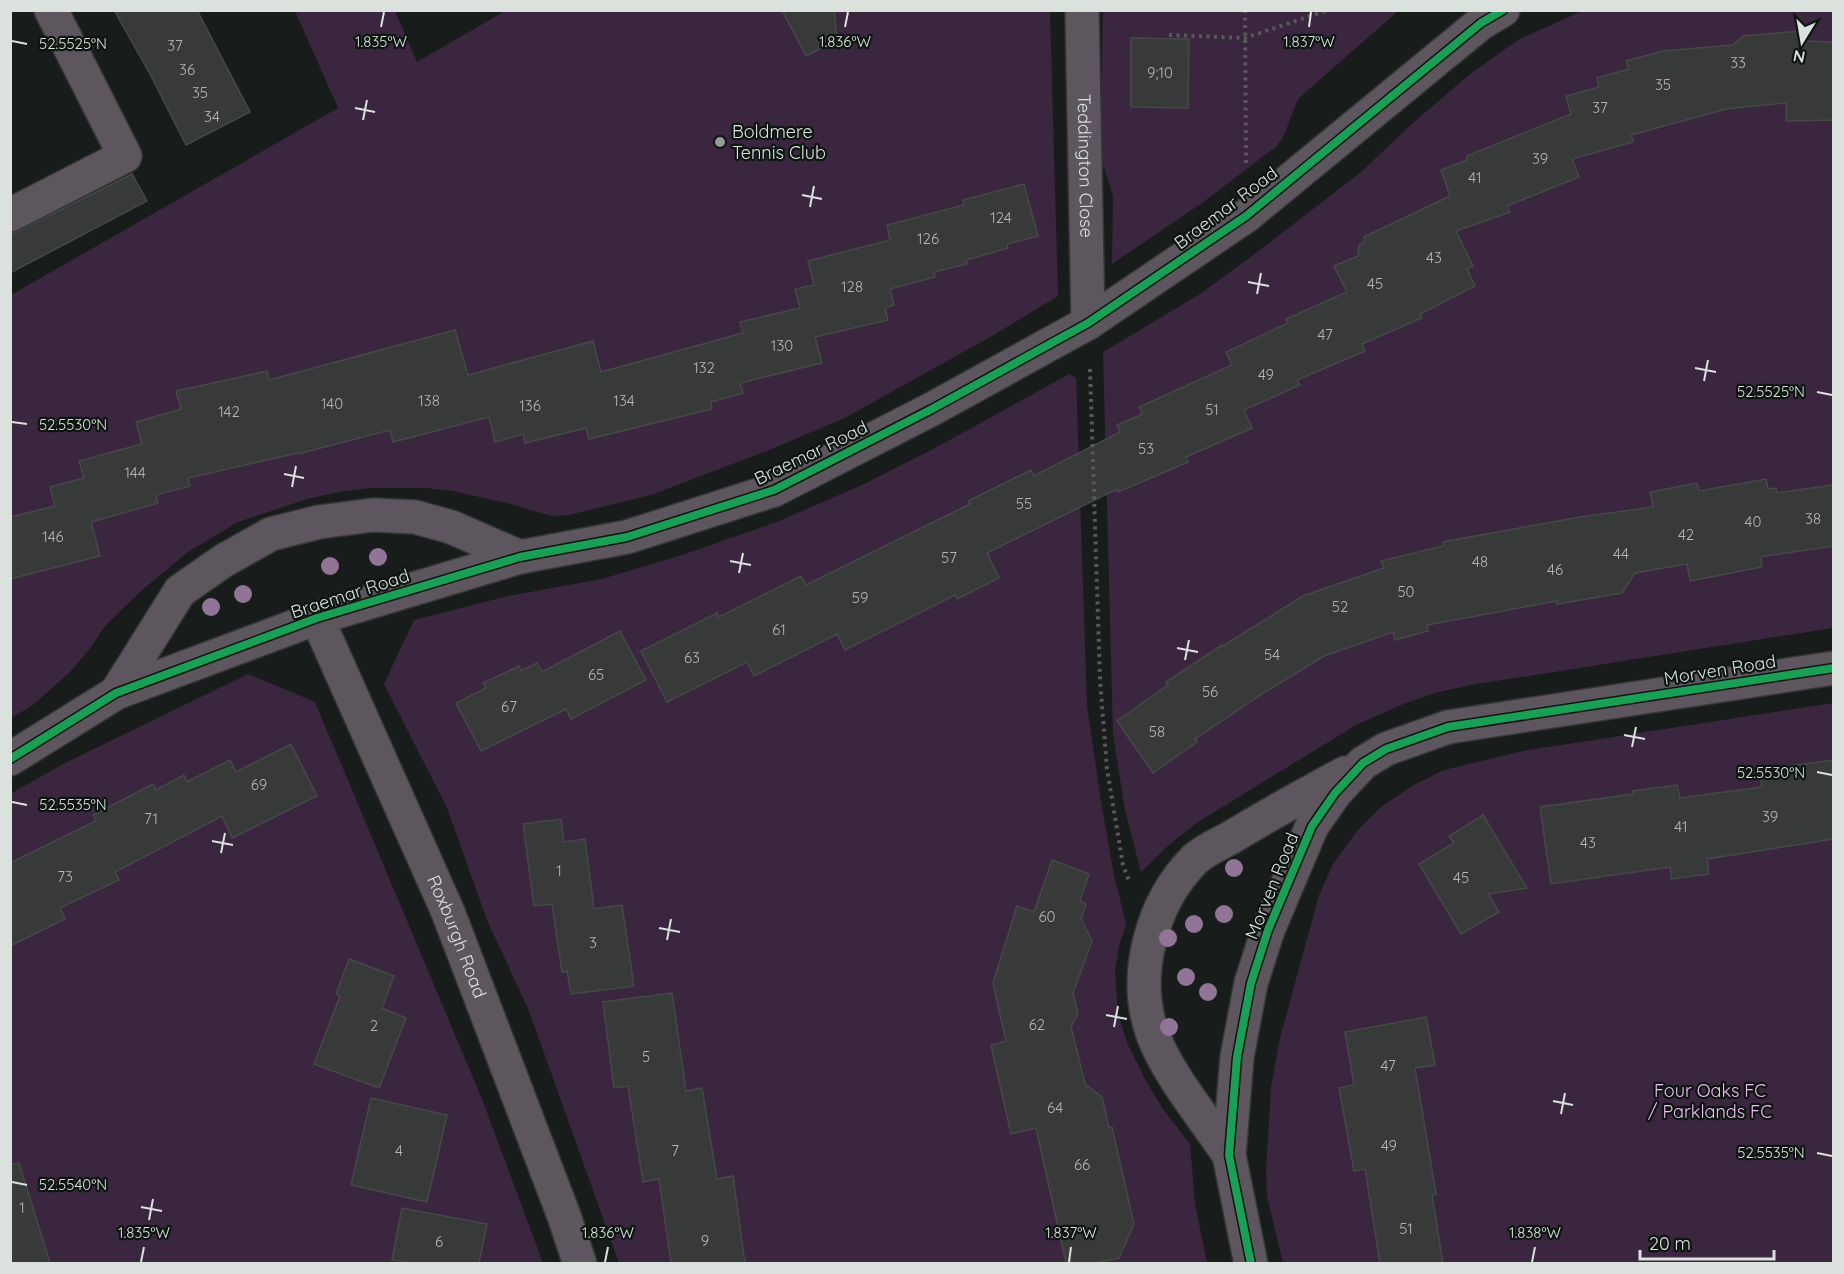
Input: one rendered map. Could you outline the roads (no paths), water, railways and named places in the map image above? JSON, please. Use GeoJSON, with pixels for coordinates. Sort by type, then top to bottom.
{"type":"FeatureCollection","features":[{"type":"Feature","properties":{"kind":"street"},"geometry":{"type":"LineString","coordinates":[[10,215],[125,156],[51,10]]}},
{"type":"Feature","properties":{"kind":"street","name":"Teddington Close"},"geometry":{"type":"LineString","coordinates":[[1082,10],[1088,323]]}},
{"type":"Feature","properties":{"kind":"street","name":"Braemar Road"},"geometry":{"type":"LineString","coordinates":[[10,759],[116,693],[317,618],[520,557],[627,537],[774,490],[932,410],[1088,323],[1246,216],[1481,23],[1503,10]]}},
{"type":"Feature","properties":{"kind":"street","name":"Braemar Road"},"geometry":{"type":"LineString","coordinates":[[116,693],[180,591],[223,561],[271,534],[319,522],[373,515],[416,517],[451,527],[520,557]]}},
{"type":"Feature","properties":{"kind":"street","name":"Roxburgh Road"},"geometry":{"type":"LineString","coordinates":[[317,618],[448,912],[580,1263]]}},
{"type":"Feature","properties":{"kind":"street","name":"Morven Road"},"geometry":{"type":"LineString","coordinates":[[1229,1155],[1167,1063],[1152,1033],[1145,1005],[1144,974],[1157,918],[1175,884],[1197,858],[1386,749],[1448,727],[1833,668]]}},
{"type":"Feature","properties":{"kind":"street","name":"Morven Road"},"geometry":{"type":"LineString","coordinates":[[1251,1263],[1229,1155],[1237,1057],[1251,983],[1268,930],[1312,826],[1335,793],[1364,763]]}},
{"type":"Feature","properties":{"kind":"place","name":"Boldmere Tennis Club"},"geometry":{"type":"Point","coordinates":[720,142]}},
{"type":"Feature","properties":{"kind":"park label","name":"Four Oaks FC / Parklands FC"},"geometry":{"type":"Point","coordinates":[1710,1101]}}]}
